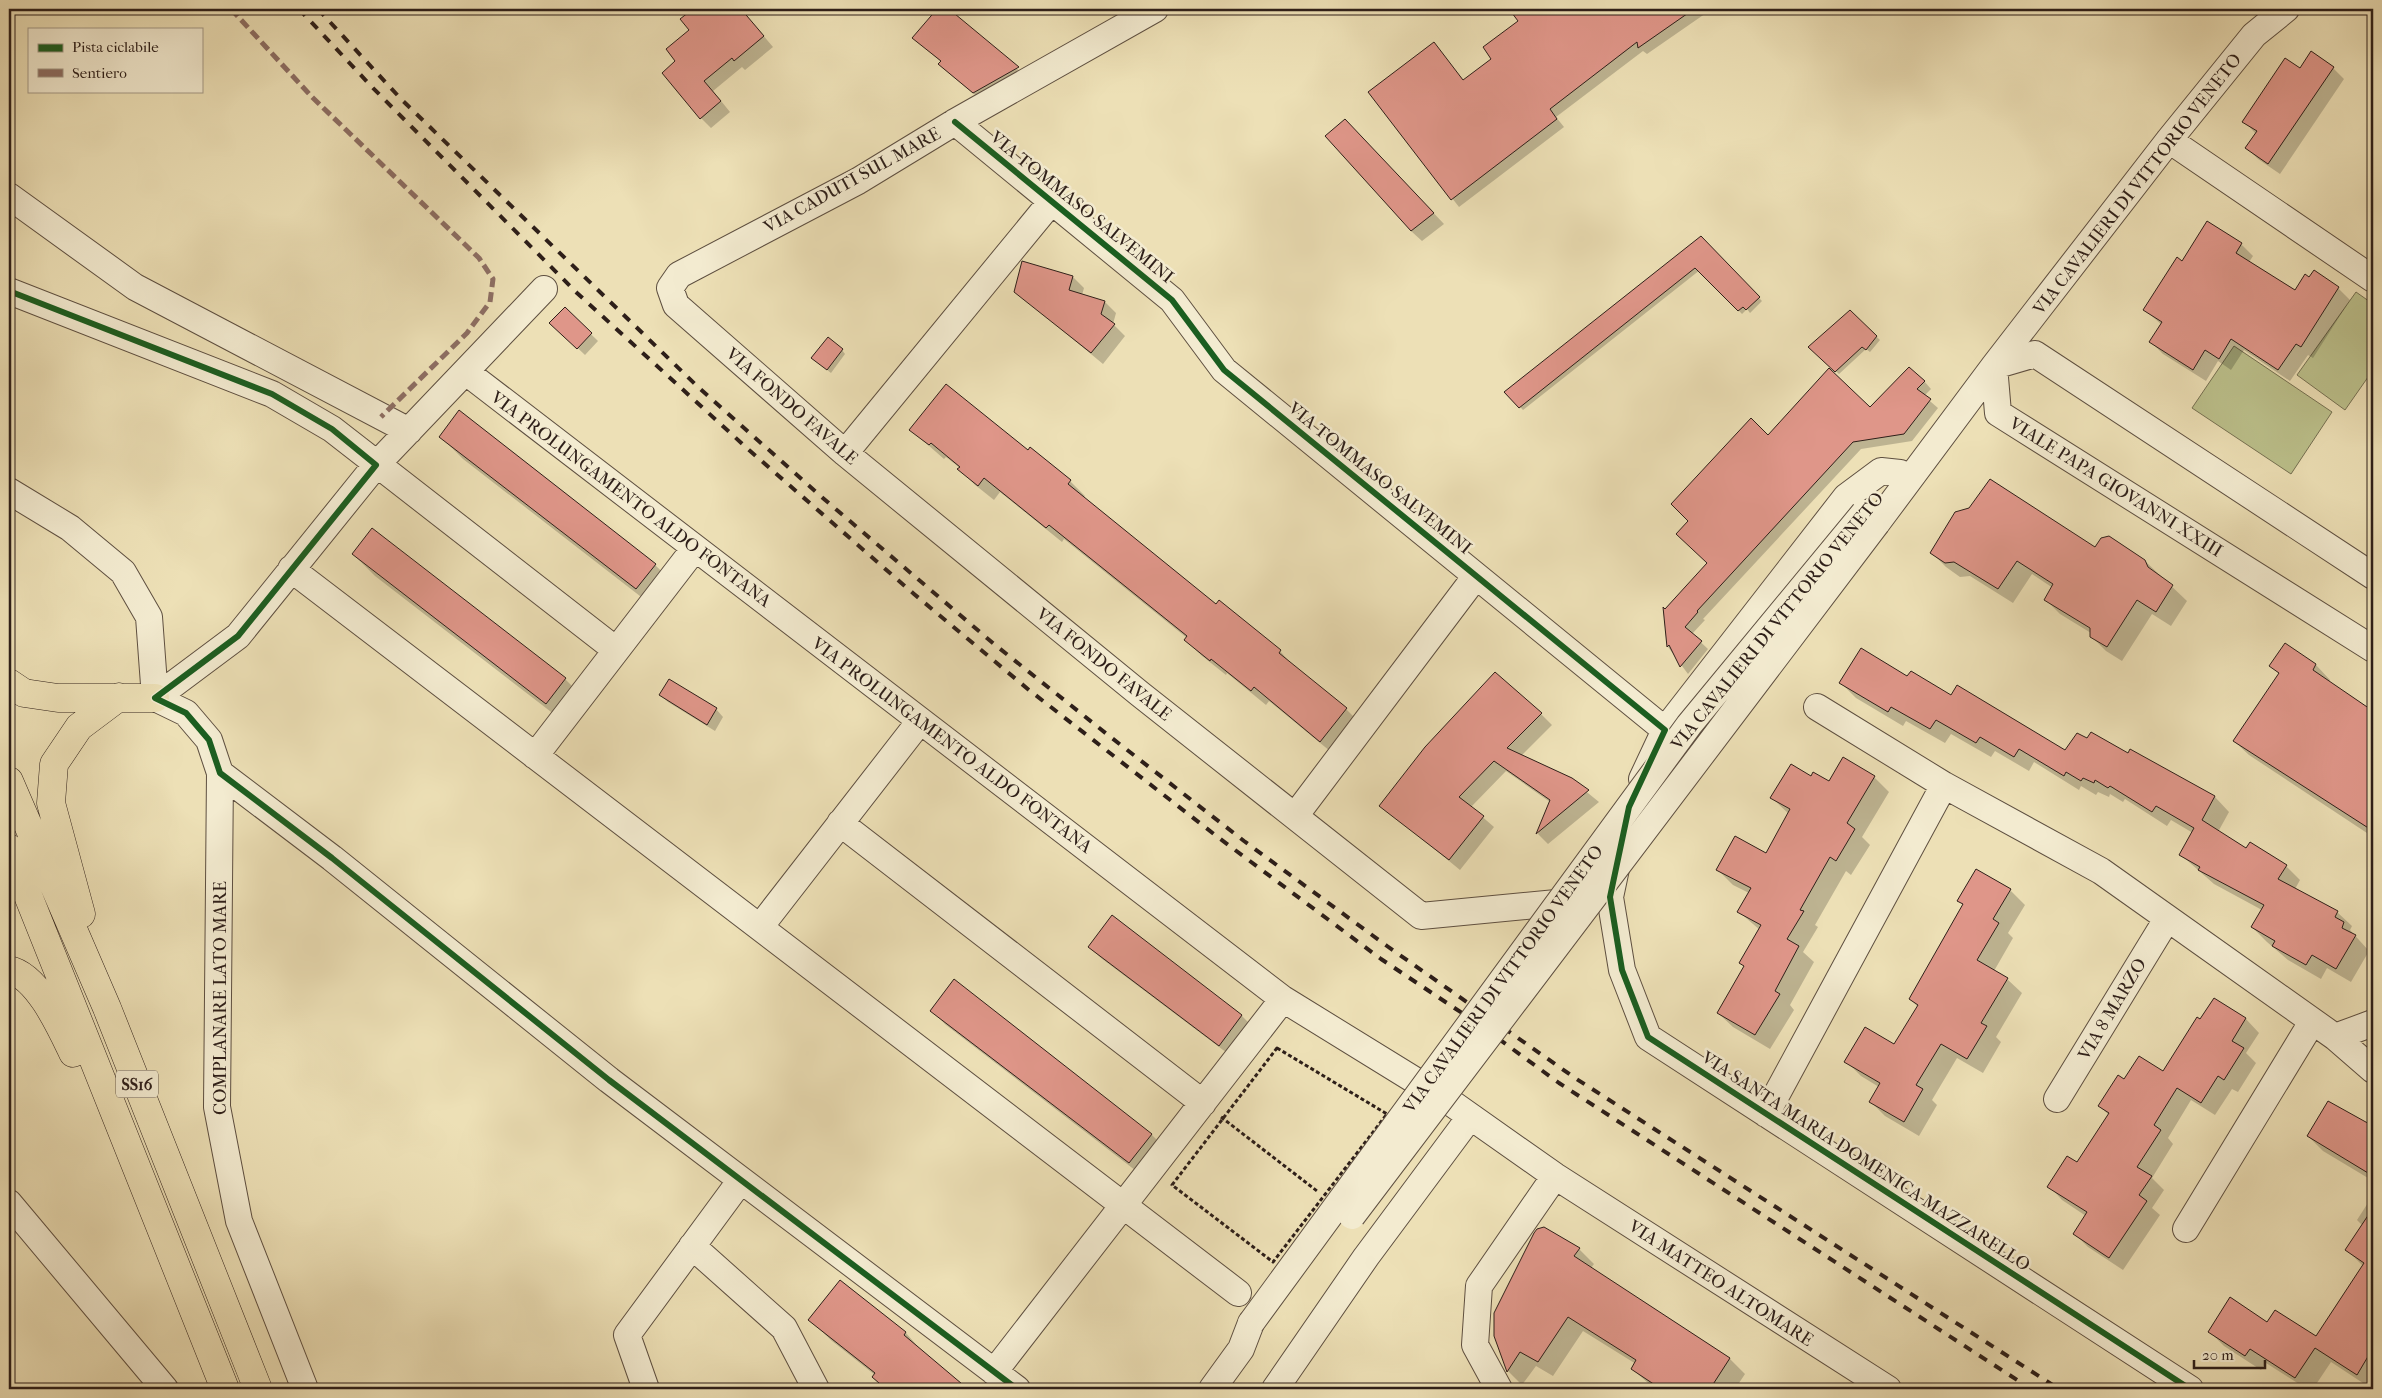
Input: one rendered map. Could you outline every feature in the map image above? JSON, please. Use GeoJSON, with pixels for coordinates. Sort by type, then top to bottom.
{"type":"FeatureCollection","features":[{"type":"Feature","properties":{"kind":"highway"},"geometry":{"type":"LineString","coordinates":[[9,683],[24,693],[58,698],[155,698]]}},
{"type":"Feature","properties":{"kind":"highway","name":"SS16"},"geometry":{"type":"LineString","coordinates":[[107,1008],[51,803],[54,764],[79,727],[119,697]]}},
{"type":"Feature","properties":{"kind":"highway","name":"SS16"},"geometry":{"type":"LineString","coordinates":[[9,781],[107,1008],[258,1389]]}},
{"type":"Feature","properties":{"kind":"highway","name":"SS16"},"geometry":{"type":"LineString","coordinates":[[9,848],[225,1389]]}},
{"type":"Feature","properties":{"kind":"highway","name":"SS16"},"geometry":{"type":"LineString","coordinates":[[9,970],[17,972],[46,1000],[142,1185]]}},
{"type":"Feature","properties":{"kind":"street","name":"VIA CADUTI SUL MARE"},"geometry":{"type":"LineString","coordinates":[[679,275],[858,181],[955,122],[1155,9]]}},
{"type":"Feature","properties":{"kind":"street","name":"VIA CAVALIERI DI VITTORIO VENETO"},"geometry":{"type":"LineString","coordinates":[[1212,1389],[1870,518],[1994,366],[2169,140],[2254,35],[2286,9]]}},
{"type":"Feature","properties":{"kind":"street","name":"VIA TOMMASO SALVEMINI"},"geometry":{"type":"LineString","coordinates":[[955,122],[1172,300],[1224,370],[1665,730]]}},
{"type":"Feature","properties":{"kind":"street"},"geometry":{"type":"LineString","coordinates":[[2169,140],[2373,279]]}},
{"type":"Feature","properties":{"kind":"street"},"geometry":{"type":"LineString","coordinates":[[9,196],[135,287],[409,431]]}},
{"type":"Feature","properties":{"kind":"street"},"geometry":{"type":"LineString","coordinates":[[845,453],[1051,202]]}},
{"type":"Feature","properties":{"kind":"street","name":"VIA FONDO FAVALE"},"geometry":{"type":"LineString","coordinates":[[679,275],[670,288],[676,305],[845,453],[1140,694],[1421,916],[1610,898]]}},
{"type":"Feature","properties":{"kind":"street"},"geometry":{"type":"LineString","coordinates":[[155,698],[238,636],[376,464],[544,289]]}},
{"type":"Feature","properties":{"kind":"street"},"geometry":{"type":"LineString","coordinates":[[9,291],[272,394],[332,429],[616,650]]}},
{"type":"Feature","properties":{"kind":"street"},"geometry":{"type":"LineString","coordinates":[[1994,366],[2035,354],[2373,576]]}},
{"type":"Feature","properties":{"kind":"street","name":"VIA CAVALIERI DI VITTORIO VENETO"},"geometry":{"type":"LineString","coordinates":[[1870,518],[1900,473],[1994,366]]}},
{"type":"Feature","properties":{"kind":"street","name":"VIALE PAPA GIOVANNI XXIII"},"geometry":{"type":"LineString","coordinates":[[1994,366],[1998,413],[2373,649]]}},
{"type":"Feature","properties":{"kind":"street","name":"VIA PROLUNGAMENTO ALDO FONTANA"},"geometry":{"type":"LineString","coordinates":[[466,372],[1283,999],[1460,1110]]}},
{"type":"Feature","properties":{"kind":"street"},"geometry":{"type":"LineString","coordinates":[[1610,898],[1629,807],[1665,730],[1846,497],[1881,471],[1900,473]]}},
{"type":"Feature","properties":{"kind":"street"},"geometry":{"type":"LineString","coordinates":[[9,491],[70,528],[123,572],[149,617],[155,698]]}},
{"type":"Feature","properties":{"kind":"street"},"geometry":{"type":"LineString","coordinates":[[535,756],[695,548]]}},
{"type":"Feature","properties":{"kind":"street"},"geometry":{"type":"LineString","coordinates":[[291,569],[1238,1293]]}},
{"type":"Feature","properties":{"kind":"street"},"geometry":{"type":"LineString","coordinates":[[1295,816],[1476,576]]}},
{"type":"Feature","properties":{"kind":"street","name":"COMPLANARE LATO MARE"},"geometry":{"type":"LineString","coordinates":[[155,698],[186,713],[210,740],[220,773],[217,1107],[240,1221],[305,1389]]}},
{"type":"Feature","properties":{"kind":"street"},"geometry":{"type":"LineString","coordinates":[[1816,707],[1944,785],[2101,871],[2335,1037],[2373,1070]]}},
{"type":"Feature","properties":{"kind":"street"},"geometry":{"type":"LineString","coordinates":[[760,927],[920,721]]}},
{"type":"Feature","properties":{"kind":"street"},"geometry":{"type":"LineString","coordinates":[[220,773],[332,858],[608,1080],[741,1180],[999,1381],[1017,1389]]}},
{"type":"Feature","properties":{"kind":"street"},"geometry":{"type":"LineString","coordinates":[[1766,1114],[1944,785]]}},
{"type":"Feature","properties":{"kind":"street"},"geometry":{"type":"LineString","coordinates":[[840,823],[1213,1111]]}},
{"type":"Feature","properties":{"kind":"street","name":"VIA SANTA MARIA DOMENICA MAZZARELLO"},"geometry":{"type":"LineString","coordinates":[[1610,898],[1622,970],[1648,1037],[2190,1389]]}},
{"type":"Feature","properties":{"kind":"street","name":"VIA 8 MARZO"},"geometry":{"type":"LineString","coordinates":[[2058,1100],[2167,919]]}},
{"type":"Feature","properties":{"kind":"street"},"geometry":{"type":"LineString","coordinates":[[999,1381],[1124,1206],[1213,1111],[1283,999]]}},
{"type":"Feature","properties":{"kind":"street"},"geometry":{"type":"LineString","coordinates":[[2186,1229],[2312,1022]]}},
{"type":"Feature","properties":{"kind":"street"},"geometry":{"type":"LineString","coordinates":[[2335,1037],[2373,1023]]}},
{"type":"Feature","properties":{"kind":"street"},"geometry":{"type":"LineString","coordinates":[[1275,1389],[1366,1257],[1460,1110]]}},
{"type":"Feature","properties":{"kind":"street","name":"VIA MATTEO ALTOMARE"},"geometry":{"type":"LineString","coordinates":[[1460,1110],[1555,1176],[1888,1389]]}},
{"type":"Feature","properties":{"kind":"street"},"geometry":{"type":"LineString","coordinates":[[1499,1389],[1475,1345],[1480,1286],[1555,1176]]}},
{"type":"Feature","properties":{"kind":"street"},"geometry":{"type":"LineString","coordinates":[[646,1389],[627,1335],[741,1180]]}},
{"type":"Feature","properties":{"kind":"street"},"geometry":{"type":"LineString","coordinates":[[9,1203],[165,1389]]}},
{"type":"Feature","properties":{"kind":"street"},"geometry":{"type":"LineString","coordinates":[[692,1246],[784,1328],[816,1389]]}},
{"type":"Feature","properties":{"kind":"path"},"geometry":{"type":"LineString","coordinates":[[1273,1262],[1172,1185],[1213,1111],[1277,1048],[1387,1114]]}},
{"type":"Feature","properties":{"kind":"path"},"geometry":{"type":"LineString","coordinates":[[1213,1111],[1324,1196]]}},
{"type":"Feature","properties":{"kind":"green space"},"geometry":{"type":"Polygon","coordinates":[[[2356,292],[2373,304],[2373,370],[2345,410],[2297,375],[2356,292]]]}},
{"type":"Feature","properties":{"kind":"green space"},"geometry":{"type":"Polygon","coordinates":[[[2234,346],[2332,412],[2291,474],[2192,408],[2234,346]]]}},
{"type":"Feature","properties":{"kind":"building"},"geometry":{"type":"Polygon","coordinates":[[[693,9],[741,9],[764,36],[734,61],[732,58],[704,81],[721,101],[700,119],[662,73],[675,61],[666,49],[689,30],[680,19],[693,9]]]}},
{"type":"Feature","properties":{"kind":"building"},"geometry":{"type":"Polygon","coordinates":[[[937,9],[949,9],[1019,67],[973,93],[938,64],[941,61],[912,38],[937,9]]]}},
{"type":"Feature","properties":{"kind":"building"},"geometry":{"type":"Polygon","coordinates":[[[1509,9],[1694,9],[1638,48],[1637,42],[1550,109],[1557,119],[1451,200],[1368,92],[1434,42],[1463,80],[1491,59],[1483,47],[1518,21],[1509,9]]]}},
{"type":"Feature","properties":{"kind":"building"},"geometry":{"type":"Polygon","coordinates":[[[2311,51],[2334,67],[2268,164],[2245,148],[2257,131],[2242,122],[2285,58],[2300,68],[2311,51]]]}},
{"type":"Feature","properties":{"kind":"building"},"geometry":{"type":"Polygon","coordinates":[[[1345,119],[1434,213],[1411,231],[1325,136],[1345,119]]]}},
{"type":"Feature","properties":{"kind":"building"},"geometry":{"type":"Polygon","coordinates":[[[2207,221],[2242,243],[2236,253],[2295,290],[2305,274],[2309,277],[2314,270],[2339,287],[2301,347],[2296,344],[2278,370],[2231,339],[2219,359],[2205,350],[2193,370],[2149,342],[2162,322],[2143,310],[2177,257],[2182,261],[2207,221]]]}},
{"type":"Feature","properties":{"kind":"building"},"geometry":{"type":"Polygon","coordinates":[[[1701,236],[1760,297],[1746,310],[1743,307],[1738,311],[1695,268],[1519,408],[1504,392],[1701,236]]]}},
{"type":"Feature","properties":{"kind":"building"},"geometry":{"type":"Polygon","coordinates":[[[1022,261],[1073,276],[1069,290],[1105,301],[1101,314],[1115,324],[1091,353],[1014,292],[1022,261]]]}},
{"type":"Feature","properties":{"kind":"building"},"geometry":{"type":"Polygon","coordinates":[[[565,307],[592,333],[577,349],[549,323],[565,307]]]}},
{"type":"Feature","properties":{"kind":"building"},"geometry":{"type":"Polygon","coordinates":[[[1850,310],[1877,336],[1866,350],[1862,347],[1835,372],[1808,347],[1850,310]]]}},
{"type":"Feature","properties":{"kind":"building"},"geometry":{"type":"Polygon","coordinates":[[[828,337],[843,349],[827,370],[811,358],[828,337]]]}},
{"type":"Feature","properties":{"kind":"building"},"geometry":{"type":"Polygon","coordinates":[[[1909,367],[1925,381],[1917,389],[1931,399],[1904,434],[1853,442],[1697,611],[1685,627],[1702,641],[1680,667],[1669,645],[1667,647],[1663,607],[1665,609],[1707,563],[1676,534],[1688,521],[1671,504],[1751,418],[1768,435],[1829,368],[1870,407],[1909,367]]]}},
{"type":"Feature","properties":{"kind":"building"},"geometry":{"type":"Polygon","coordinates":[[[946,384],[1028,450],[1030,447],[1071,480],[1068,484],[1216,604],[1219,600],[1281,650],[1279,653],[1347,708],[1320,742],[1254,687],[1251,691],[1211,659],[1210,661],[1184,640],[1187,636],[1049,525],[1046,528],[984,478],[978,486],[957,469],[960,467],[931,443],[929,445],[909,430],[946,384]]]}},
{"type":"Feature","properties":{"kind":"building"},"geometry":{"type":"Polygon","coordinates":[[[459,410],[656,564],[636,589],[439,437],[459,410]]]}},
{"type":"Feature","properties":{"kind":"building"},"geometry":{"type":"Polygon","coordinates":[[[1990,479],[2095,547],[2101,538],[2109,536],[2145,560],[2148,567],[2173,585],[2156,612],[2137,600],[2107,647],[2090,637],[2090,628],[2044,600],[2053,584],[2017,561],[1998,589],[1954,562],[1945,563],[1930,553],[1955,512],[1969,508],[1990,479]]]}},
{"type":"Feature","properties":{"kind":"building"},"geometry":{"type":"Polygon","coordinates":[[[372,528],[566,678],[546,704],[352,554],[372,528]]]}},
{"type":"Feature","properties":{"kind":"building"},"geometry":{"type":"Polygon","coordinates":[[[2285,643],[2316,664],[2313,670],[2373,711],[2373,831],[2233,741],[2279,673],[2269,666],[2285,643]]]}},
{"type":"Feature","properties":{"kind":"building"},"geometry":{"type":"Polygon","coordinates":[[[1861,648],[1907,676],[1911,671],[1951,695],[1957,685],[2065,750],[2077,733],[2087,738],[2091,732],[2128,753],[2130,749],[2215,796],[2202,820],[2246,848],[2250,842],[2287,865],[2278,879],[2338,911],[2335,917],[2344,922],[2342,928],[2356,935],[2336,969],[2312,955],[2306,965],[2272,946],[2275,941],[2251,927],[2264,905],[2198,870],[2200,867],[2179,855],[2194,828],[2156,806],[2152,812],[2110,786],[2108,788],[2095,780],[2094,783],[2083,778],[2081,781],[2066,772],[2064,776],[2019,749],[2014,757],[1980,737],[1976,743],[1936,720],[1930,729],[1891,707],[1888,712],[1839,683],[1861,648]]]}},
{"type":"Feature","properties":{"kind":"building"},"geometry":{"type":"Polygon","coordinates":[[[1495,672],[1542,713],[1507,748],[1572,778],[1589,790],[1536,834],[1550,800],[1494,761],[1459,797],[1484,816],[1449,860],[1379,806],[1425,747],[1495,672]]]}},
{"type":"Feature","properties":{"kind":"building"},"geometry":{"type":"Polygon","coordinates":[[[669,679],[717,708],[707,725],[659,695],[669,679]]]}},
{"type":"Feature","properties":{"kind":"building"},"geometry":{"type":"Polygon","coordinates":[[[1843,757],[1875,776],[1847,823],[1855,829],[1836,861],[1830,857],[1800,910],[1804,911],[1787,939],[1799,946],[1775,991],[1780,994],[1755,1035],[1717,1013],[1744,966],[1739,963],[1761,925],[1737,912],[1751,888],[1716,870],[1735,836],[1766,853],[1790,809],[1770,798],[1791,764],[1811,776],[1813,772],[1829,781],[1843,757]]]}},
{"type":"Feature","properties":{"kind":"building"},"geometry":{"type":"Polygon","coordinates":[[[1976,869],[2011,889],[1993,919],[1999,923],[1977,960],[2008,978],[1981,1023],[1987,1026],[1967,1059],[1941,1044],[1916,1085],[1923,1089],[1904,1122],[1869,1102],[1880,1083],[1844,1062],[1865,1027],[1894,1044],[1918,1005],[1909,999],[1963,904],[1957,901],[1976,869]]]}},
{"type":"Feature","properties":{"kind":"building"},"geometry":{"type":"Polygon","coordinates":[[[1112,915],[1242,1015],[1219,1046],[1088,947],[1112,915]]]}},
{"type":"Feature","properties":{"kind":"building"},"geometry":{"type":"Polygon","coordinates":[[[954,979],[1152,1134],[1129,1163],[930,1011],[954,979]]]}},
{"type":"Feature","properties":{"kind":"building"},"geometry":{"type":"Polygon","coordinates":[[[2214,998],[2246,1018],[2232,1041],[2244,1048],[2224,1080],[2218,1076],[2201,1103],[2177,1088],[2154,1125],[2161,1130],[2137,1167],[2152,1176],[2139,1195],[2147,1201],[2109,1258],[2073,1234],[2087,1212],[2047,1187],[2067,1156],[2077,1162],[2109,1113],[2098,1106],[2118,1075],[2124,1079],[2139,1056],[2163,1071],[2197,1017],[2200,1019],[2214,998]]]}},
{"type":"Feature","properties":{"kind":"building"},"geometry":{"type":"Polygon","coordinates":[[[2328,1101],[2373,1126],[2373,1176],[2307,1136],[2328,1101]]]}},
{"type":"Feature","properties":{"kind":"building"},"geometry":{"type":"Polygon","coordinates":[[[2373,1208],[2373,1348],[2357,1375],[2315,1348],[2295,1378],[2250,1349],[2245,1356],[2208,1332],[2230,1297],[2267,1322],[2275,1310],[2316,1336],[2364,1263],[2345,1250],[2373,1208]]]}},
{"type":"Feature","properties":{"kind":"building"},"geometry":{"type":"Polygon","coordinates":[[[1544,1227],[1580,1248],[1574,1256],[1730,1358],[1710,1389],[1661,1389],[1631,1369],[1636,1360],[1568,1317],[1538,1362],[1520,1352],[1507,1372],[1494,1336],[1494,1313],[1534,1233],[1537,1229],[1544,1227]]]}},
{"type":"Feature","properties":{"kind":"building"},"geometry":{"type":"Polygon","coordinates":[[[840,1280],[906,1332],[904,1335],[968,1389],[886,1389],[872,1377],[875,1373],[808,1320],[840,1280]]]}},
{"type":"Feature","properties":{"kind":"railway"},"geometry":{"type":"LineString","coordinates":[[299,9],[372,87],[577,293],[749,450],[914,594],[1029,690],[1219,838],[1381,959],[1477,1023],[1559,1083],[2031,1389]]}},
{"type":"Feature","properties":{"kind":"railway"},"geometry":{"type":"LineString","coordinates":[[318,9],[401,99],[698,387],[824,499],[994,644],[1108,735],[1244,841],[1387,946],[1575,1078],[2059,1389]]}},
{"type":"Feature","properties":{"kind":"marked path"},"geometry":{"type":"LineString","coordinates":[[231,9],[312,97],[479,258],[493,279],[490,302],[467,333],[381,417]]}},
{"type":"Feature","properties":{"kind":"cycle path"},"geometry":{"type":"LineString","coordinates":[[955,122],[1172,300],[1224,370],[1665,730],[1629,807],[1610,897],[1622,970],[1648,1037],[2190,1389]]}},
{"type":"Feature","properties":{"kind":"cycle path"},"geometry":{"type":"LineString","coordinates":[[9,291],[272,394],[332,429],[376,465],[238,636],[155,698],[186,713],[209,740],[220,773],[332,858],[609,1080],[1017,1389]]}}]}
